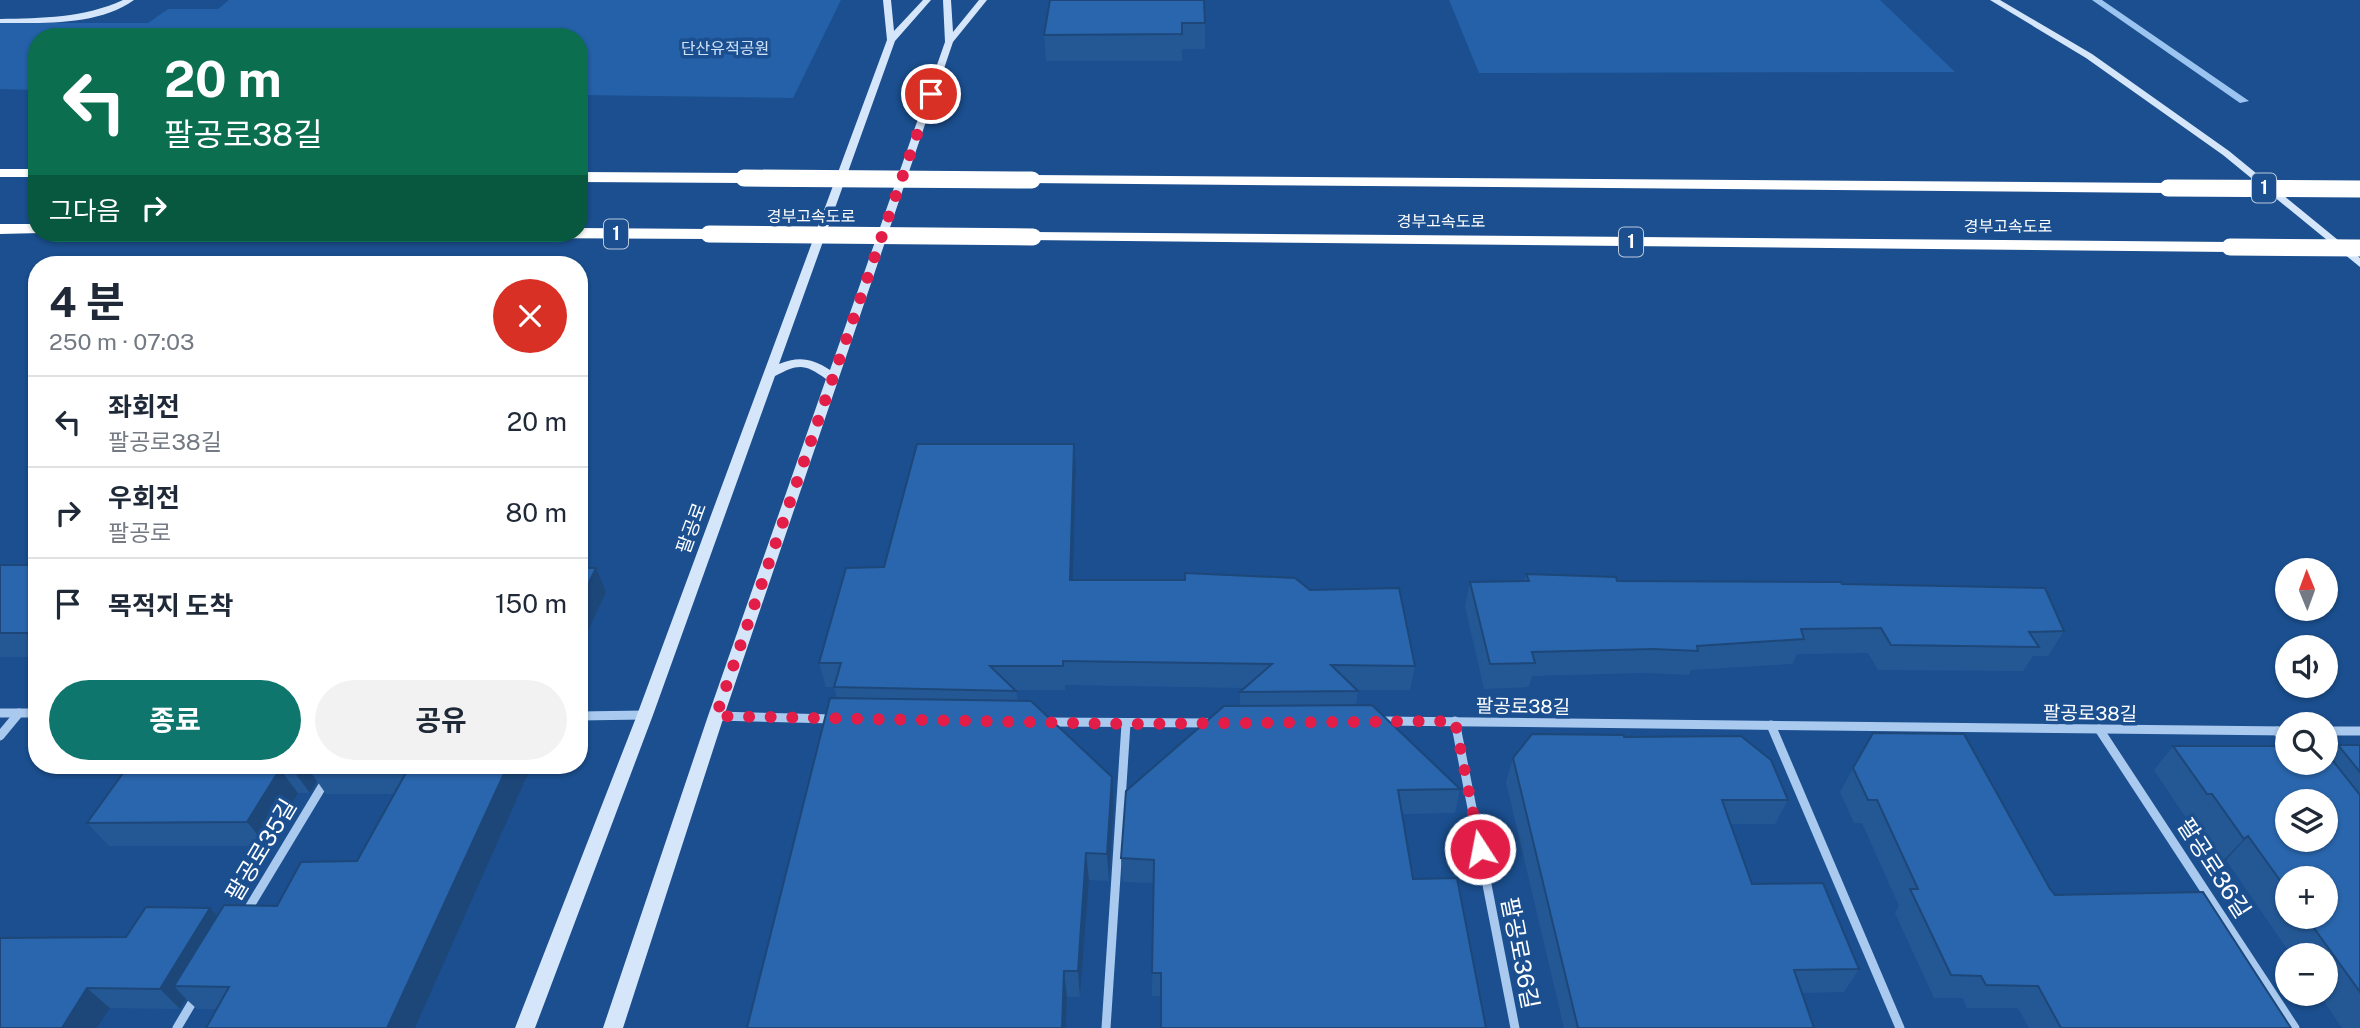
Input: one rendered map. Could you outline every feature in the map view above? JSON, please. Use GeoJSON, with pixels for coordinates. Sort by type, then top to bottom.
{"type":"FeatureCollection","features":[{"type":"Feature","properties":{"kind":"highway"},"geometry":{"type":"LineString","coordinates":[[0,173],[28,173]]}},
{"type":"Feature","properties":{"kind":"highway","name":"경부고속도로"},"geometry":{"type":"LineString","coordinates":[[588,177],[2360,189]]}},
{"type":"Feature","properties":{"kind":"highway"},"geometry":{"type":"LineString","coordinates":[[0,229],[28,229]]}},
{"type":"Feature","properties":{"kind":"highway","name":"경부고속도로"},"geometry":{"type":"LineString","coordinates":[[588,233],[2360,248]]}},
{"type":"Feature","properties":{"kind":"main road"},"geometry":{"type":"LineString","coordinates":[[0,21],[62,20],[114,8],[130,0]]}},
{"type":"Feature","properties":{"kind":"main road"},"geometry":{"type":"LineString","coordinates":[[887,0],[891,40]]}},
{"type":"Feature","properties":{"kind":"main road"},"geometry":{"type":"LineString","coordinates":[[891,40],[927,0]]}},
{"type":"Feature","properties":{"kind":"main road"},"geometry":{"type":"LineString","coordinates":[[947,0],[949,42]]}},
{"type":"Feature","properties":{"kind":"main road"},"geometry":{"type":"LineString","coordinates":[[613,1028],[716,716],[949,42],[983,0]]}},
{"type":"Feature","properties":{"kind":"main road"},"geometry":{"type":"LineString","coordinates":[[1994,0],[2090,57],[2226,153],[2360,264]]}},
{"type":"Feature","properties":{"kind":"main road","name":"팔공로"},"geometry":{"type":"LineString","coordinates":[[525,1028],[645,715],[891,40]]}},
{"type":"Feature","properties":{"kind":"main road"},"geometry":{"type":"LineString","coordinates":[[768,375],[792,362],[813,363],[833,378]]}},
{"type":"Feature","properties":{"kind":"street"},"geometry":{"type":"LineString","coordinates":[[0,713],[28,713]]}},
{"type":"Feature","properties":{"kind":"street"},"geometry":{"type":"LineString","coordinates":[[0,736],[19,713]]}},
{"type":"Feature","properties":{"kind":"street"},"geometry":{"type":"LineString","coordinates":[[588,716],[645,715]]}},
{"type":"Feature","properties":{"kind":"street"},"geometry":{"type":"LineString","coordinates":[[716,716],[844,719]]}},
{"type":"Feature","properties":{"kind":"street","name":"팔공로36길"},"geometry":{"type":"LineString","coordinates":[[1455,721],[1515,1028]]}},
{"type":"Feature","properties":{"kind":"street"},"geometry":{"type":"LineString","coordinates":[[1032,722],[1222,723]]}},
{"type":"Feature","properties":{"kind":"street","name":"팔공로38길"},"geometry":{"type":"LineString","coordinates":[[1373,722],[2275,731]]}},
{"type":"Feature","properties":{"kind":"street"},"geometry":{"type":"LineString","coordinates":[[1106,1028],[1126,724]]}},
{"type":"Feature","properties":{"kind":"street"},"geometry":{"type":"LineString","coordinates":[[1771,725],[1900,1028]]}},
{"type":"Feature","properties":{"kind":"street","name":"팔공로36길"},"geometry":{"type":"LineString","coordinates":[[2099,729],[2295,1028]]}},
{"type":"Feature","properties":{"kind":"street"},"geometry":{"type":"LineString","coordinates":[[2338,731],[2360,731]]}},
{"type":"Feature","properties":{"kind":"street","name":"팔공로35길"},"geometry":{"type":"LineString","coordinates":[[242,920],[330,774]]}},
{"type":"Feature","properties":{"kind":"street"},"geometry":{"type":"LineString","coordinates":[[177,1028],[198,992]]}},
{"type":"Feature","properties":{"kind":"green space","name":"단산유적공원"},"geometry":{"type":"Polygon","coordinates":[[[229,0],[841,0],[793,98],[588,95],[588,28],[28,28],[28,90],[0,89],[0,23],[148,23],[168,9],[218,9],[229,0]]]}},
{"type":"Feature","properties":{"kind":"green space"},"geometry":{"type":"Polygon","coordinates":[[[1449,0],[1880,0],[1955,72],[1479,73],[1449,0]]]}},
{"type":"Feature","properties":{"kind":"building"},"geometry":{"type":"Polygon","coordinates":[[[1050,0],[1204,0],[1205,23],[1182,23],[1182,34],[1044,35],[1050,0]]]}},
{"type":"Feature","properties":{"kind":"building"},"geometry":{"type":"Polygon","coordinates":[[[917,444],[1074,444],[1070,580],[1185,580],[1185,573],[1295,578],[1310,590],[1399,588],[1415,666],[1331,665],[1358,691],[1240,692],[1272,664],[1063,661],[1063,666],[990,666],[1016,691],[834,687],[841,663],[819,663],[846,568],[884,567],[917,444]]]}},
{"type":"Feature","properties":{"kind":"building"},"geometry":{"type":"Polygon","coordinates":[[[0,565],[28,565],[28,633],[0,633],[0,565]]]}},
{"type":"Feature","properties":{"kind":"building"},"geometry":{"type":"Polygon","coordinates":[[[588,568],[596,568],[588,584],[588,568]]]}},
{"type":"Feature","properties":{"kind":"building"},"geometry":{"type":"Polygon","coordinates":[[[1526,574],[1616,577],[1617,581],[1841,582],[2045,588],[2064,631],[2029,632],[2039,647],[1891,645],[1881,628],[1801,629],[1804,639],[1697,646],[1698,651],[1653,649],[1532,652],[1535,663],[1490,664],[1470,582],[1529,581],[1526,574]]]}},
{"type":"Feature","properties":{"kind":"building"},"geometry":{"type":"Polygon","coordinates":[[[830,698],[1031,701],[1112,777],[1107,854],[1086,853],[1078,971],[1064,971],[1062,1028],[747,1028],[830,698]]]}},
{"type":"Feature","properties":{"kind":"building"},"geometry":{"type":"Polygon","coordinates":[[[1372,705],[1460,789],[1398,790],[1413,879],[1457,878],[1486,1028],[1161,1028],[1161,973],[1152,973],[1154,860],[1121,858],[1126,791],[1224,706],[1372,705]]]}},
{"type":"Feature","properties":{"kind":"building"},"geometry":{"type":"Polygon","coordinates":[[[1873,733],[1964,734],[2055,895],[2203,892],[2291,1028],[2061,1028],[2038,986],[1986,985],[1981,976],[1951,975],[1910,889],[1918,889],[1877,800],[1868,800],[1853,768],[1873,733]]]}},
{"type":"Feature","properties":{"kind":"building"},"geometry":{"type":"Polygon","coordinates":[[[1532,734],[1624,737],[1741,736],[1771,760],[1788,800],[1722,800],[1752,884],[1823,883],[1859,969],[1794,970],[1814,1028],[1578,1028],[1513,758],[1532,734]]]}},
{"type":"Feature","properties":{"kind":"building"},"geometry":{"type":"Polygon","coordinates":[[[2338,745],[2360,745],[2360,772],[2338,745]]]}},
{"type":"Feature","properties":{"kind":"building"},"geometry":{"type":"Polygon","coordinates":[[[2173,746],[2275,746],[2275,775],[2338,775],[2338,767],[2360,795],[2360,992],[2338,961],[2338,943],[2325,943],[2315,929],[2338,929],[2338,866],[2275,866],[2275,873],[2248,836],[2244,839],[2212,794],[2207,794],[2173,746]]]}},
{"type":"Feature","properties":{"kind":"building"},"geometry":{"type":"Polygon","coordinates":[[[122,774],[277,774],[247,822],[87,823],[122,774]]]}},
{"type":"Feature","properties":{"kind":"building"},"geometry":{"type":"Polygon","coordinates":[[[405,774],[504,774],[387,1028],[206,1028],[229,987],[174,986],[224,905],[277,906],[301,862],[357,861],[405,774]]]}},
{"type":"Feature","properties":{"kind":"building"},"geometry":{"type":"Polygon","coordinates":[[[146,907],[210,908],[160,989],[87,988],[62,1028],[0,1028],[0,938],[126,937],[146,907]]]}},
{"type":"Feature","properties":{"kind":"waterway"},"geometry":{"type":"LineString","coordinates":[[2096,0],[2244,101]]}},
{"type":"Feature","properties":{"kind":"route"},"geometry":{"type":"LineString","coordinates":[[931,94],[716,716],[1126,724],[1455,721],[1480,849]]}}]}
